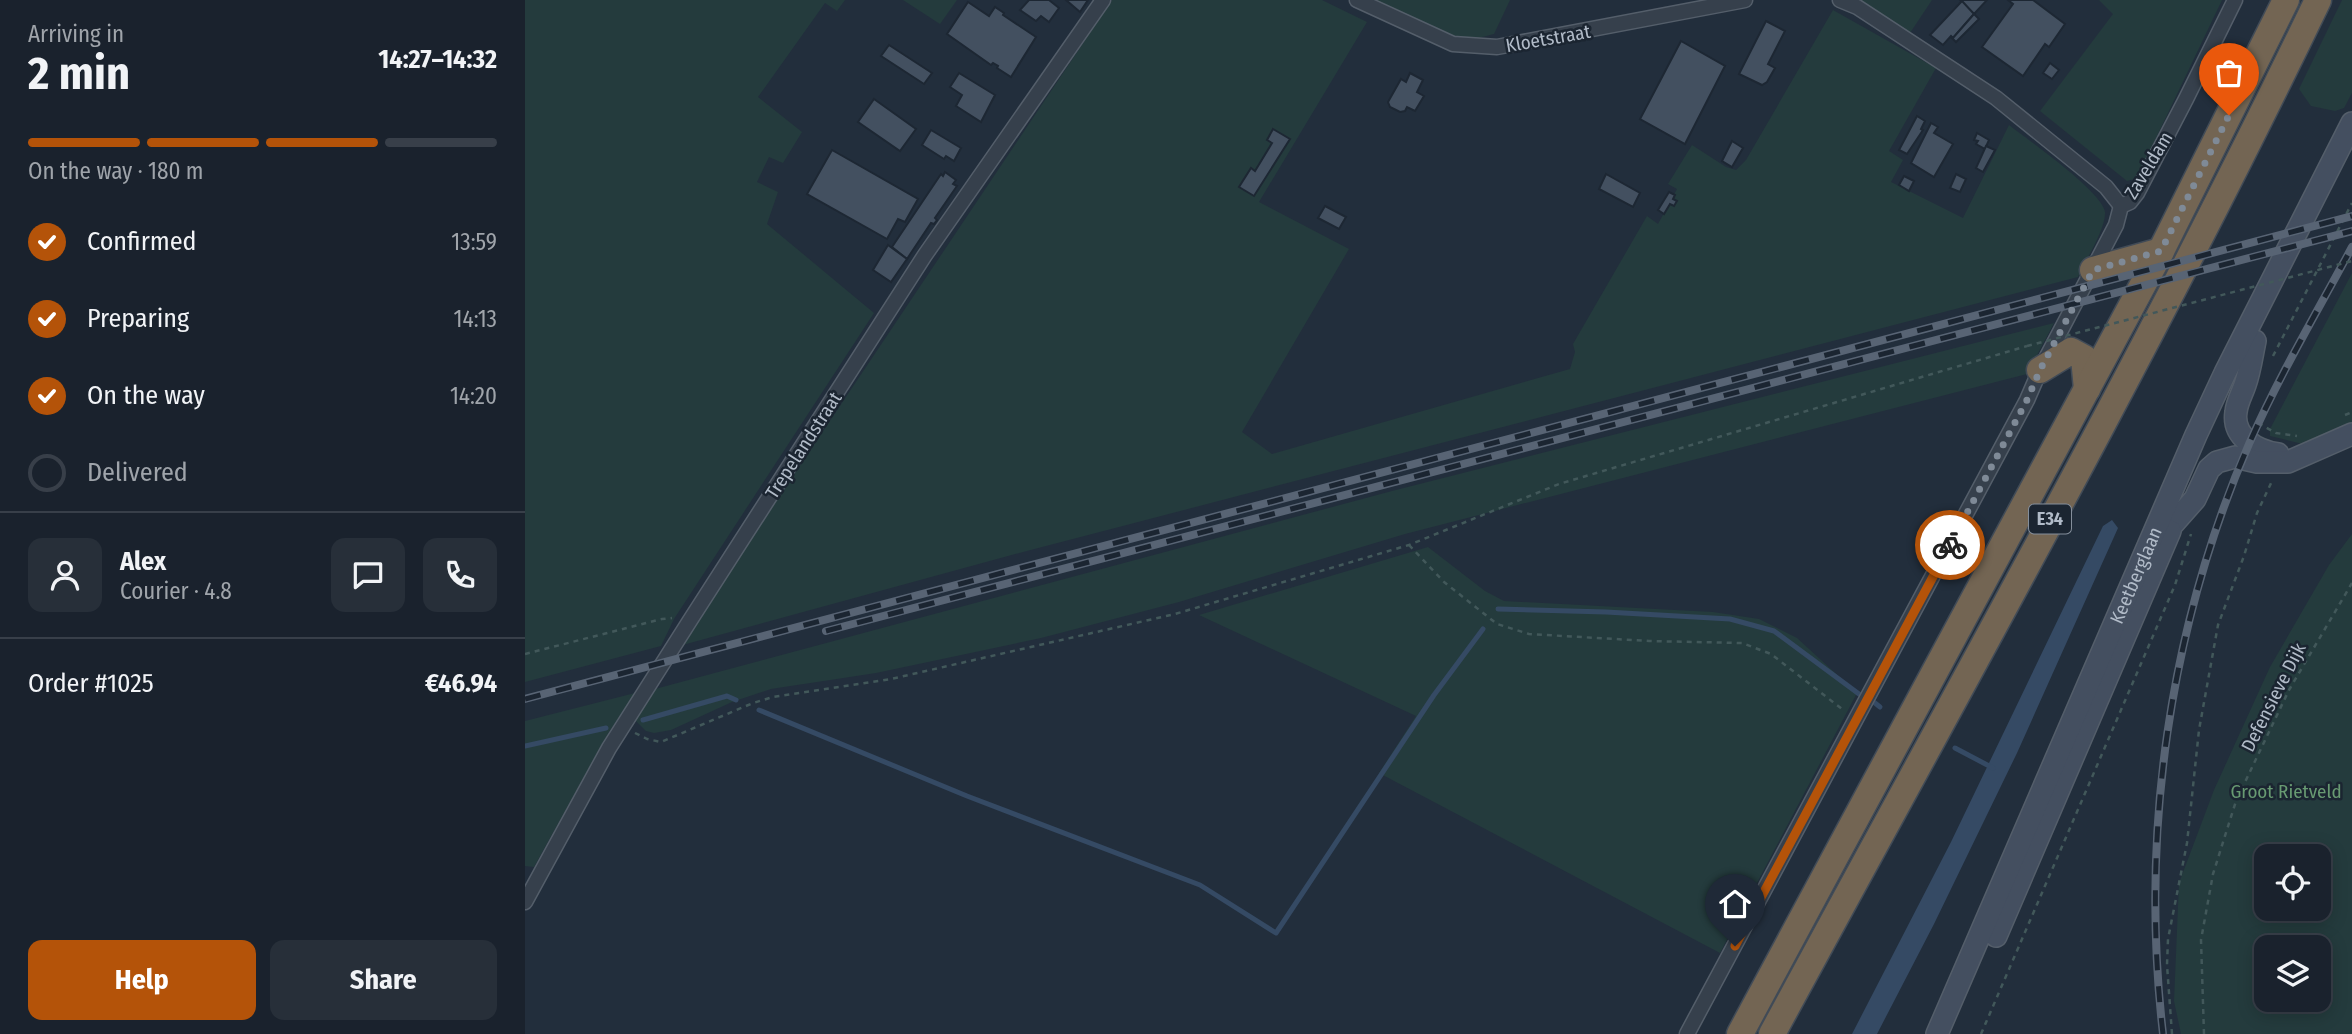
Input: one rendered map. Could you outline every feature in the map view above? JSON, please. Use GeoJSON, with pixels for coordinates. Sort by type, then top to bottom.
{"type":"FeatureCollection","features":[{"type":"Feature","properties":{"kind":"highway","name":"E34"},"geometry":{"type":"LineString","coordinates":[[1740,1034],[2161,251],[2286,0]]}},
{"type":"Feature","properties":{"kind":"highway","name":"E34"},"geometry":{"type":"LineString","coordinates":[[1772,1034],[2130,371],[2219,201],[2318,0]]}},
{"type":"Feature","properties":{"kind":"highway"},"geometry":{"type":"LineString","coordinates":[[2093,270],[2161,251]]}},
{"type":"Feature","properties":{"kind":"highway"},"geometry":{"type":"LineString","coordinates":[[2040,370],[2071,351],[2084,358],[2087,389]]}},
{"type":"Feature","properties":{"kind":"main road","name":"Keetberglaan"},"geometry":{"type":"LineString","coordinates":[[1937,1034],[2196,435],[2352,123]]}},
{"type":"Feature","properties":{"kind":"main road","name":"Keetberglaan"},"geometry":{"type":"LineString","coordinates":[[1954,1034],[2172,525],[2255,341],[2352,154]]}},
{"type":"Feature","properties":{"kind":"main road"},"geometry":{"type":"LineString","coordinates":[[2255,341],[2246,384],[2235,415],[2236,425],[2243,438],[2264,451],[2292,456],[2306,455]]}},
{"type":"Feature","properties":{"kind":"main road"},"geometry":{"type":"LineString","coordinates":[[2172,525],[2195,499],[2209,468],[2217,462],[2235,457],[2257,462],[2281,463],[2352,434]]}},
{"type":"Feature","properties":{"kind":"street","name":"Trepelandstraat"},"geometry":{"type":"LineString","coordinates":[[525,902],[578,802],[689,622],[926,255],[1103,0]]}},
{"type":"Feature","properties":{"kind":"street","name":"Kloetstraat"},"geometry":{"type":"LineString","coordinates":[[1357,0],[1454,44],[1497,47],[1745,0]]}},
{"type":"Feature","properties":{"kind":"street"},"geometry":{"type":"LineString","coordinates":[[1840,0],[1857,7],[1996,98],[2106,187],[2121,206]]}},
{"type":"Feature","properties":{"kind":"street","name":"Zaveldam"},"geometry":{"type":"LineString","coordinates":[[1687,1034],[2027,400],[2116,225],[2121,206],[2130,202],[2137,193],[2235,0]]}},
{"type":"Feature","properties":{"kind":"path"},"geometry":{"type":"LineString","coordinates":[[2271,360],[2352,203]]}},
{"type":"Feature","properties":{"kind":"path"},"geometry":{"type":"LineString","coordinates":[[624,725],[646,739],[661,742],[773,697],[891,679],[1175,614],[1409,545],[1559,484],[2027,346],[2352,261]]}},
{"type":"Feature","properties":{"kind":"path"},"geometry":{"type":"LineString","coordinates":[[2243,438],[2251,420],[2288,435]]}},
{"type":"Feature","properties":{"kind":"path"},"geometry":{"type":"LineString","coordinates":[[2172,1034],[2168,939],[2187,843],[2199,730],[2218,625],[2257,513],[2281,463]]}},
{"type":"Feature","properties":{"kind":"path"},"geometry":{"type":"LineString","coordinates":[[1981,1034],[2175,584],[2194,526]]}},
{"type":"Feature","properties":{"kind":"path"},"geometry":{"type":"LineString","coordinates":[[1409,545],[1444,582],[1497,624],[1529,634],[1742,643],[1771,654],[1856,720]]}},
{"type":"Feature","properties":{"kind":"path","name":"Defensieve Dijk"},"geometry":{"type":"LineString","coordinates":[[2204,1034],[2201,940],[2213,874],[2229,825],[2289,690],[2352,583]]}},
{"type":"Feature","properties":{"kind":"path"},"geometry":{"type":"LineString","coordinates":[[525,654],[662,619],[677,618],[689,622]]}},
{"type":"Feature","properties":{"kind":"green space"},"geometry":{"type":"Polygon","coordinates":[[[525,0],[845,0],[837,11],[825,3],[758,97],[802,132],[783,163],[769,157],[757,182],[778,192],[767,224],[874,313],[674,619],[661,646],[525,682],[525,0]]]}},
{"type":"Feature","properties":{"kind":"green space"},"geometry":{"type":"Polygon","coordinates":[[[903,0],[957,0],[940,24],[903,0]]]}},
{"type":"Feature","properties":{"kind":"green space"},"geometry":{"type":"Polygon","coordinates":[[[1112,0],[1322,0],[1367,22],[1259,202],[1349,249],[1242,432],[1272,454],[1570,369],[1575,352],[1573,344],[1647,216],[1658,224],[1677,189],[1668,184],[1692,145],[1726,167],[1736,170],[1746,160],[1833,10],[1936,68],[1889,151],[1903,160],[1891,182],[1963,218],[2009,125],[2092,192],[2105,212],[2104,219],[2099,236],[2078,277],[1023,552],[679,646],[1112,0]]]}},
{"type":"Feature","properties":{"kind":"green space"},"geometry":{"type":"Polygon","coordinates":[[[1369,0],[1510,0],[1494,34],[1467,39],[1429,29],[1369,0]]]}},
{"type":"Feature","properties":{"kind":"green space"},"geometry":{"type":"Polygon","coordinates":[[[1855,0],[1932,0],[1910,33],[1855,0]]]}},
{"type":"Feature","properties":{"kind":"green space"},"geometry":{"type":"Polygon","coordinates":[[[2099,0],[2222,0],[2145,161],[2134,179],[2127,181],[2040,111],[2113,14],[2099,0]]]}},
{"type":"Feature","properties":{"kind":"green space"},"geometry":{"type":"Polygon","coordinates":[[[2342,0],[2352,0],[2352,93],[2344,108],[2335,111],[2311,106],[2299,89],[2342,0]]]}},
{"type":"Feature","properties":{"kind":"green space"},"geometry":{"type":"Polygon","coordinates":[[[2352,273],[2352,422],[2303,444],[2270,436],[2270,429],[2352,273]]]}},
{"type":"Feature","properties":{"kind":"green space"},"geometry":{"type":"Polygon","coordinates":[[[2054,323],[2027,374],[1405,534],[1179,602],[1041,638],[876,673],[771,689],[732,702],[671,730],[654,733],[646,731],[635,720],[655,689],[1392,491],[2054,323]]]}},
{"type":"Feature","properties":{"kind":"green space","name":"Groot Rietveld"},"geometry":{"type":"Polygon","coordinates":[[[2352,534],[2352,1034],[2181,1034],[2174,1001],[2179,883],[2214,790],[2270,667],[2329,565],[2352,534]]]}},
{"type":"Feature","properties":{"kind":"green space"},"geometry":{"type":"Polygon","coordinates":[[[1428,547],[1485,591],[1504,601],[1713,612],[1759,619],[1797,638],[1857,693],[1720,953],[1379,773],[1416,716],[1199,615],[1428,547]]]}},
{"type":"Feature","properties":{"kind":"green space"},"geometry":{"type":"Polygon","coordinates":[[[635,693],[609,732],[534,867],[525,866],[525,721],[635,693]]]}},
{"type":"Feature","properties":{"kind":"water"},"geometry":{"type":"Polygon","coordinates":[[[2112,520],[2118,528],[2017,753],[1934,924],[1877,1034],[1852,1034],[1951,842],[2103,526],[2112,520]]]}},
{"type":"Feature","properties":{"kind":"building"},"geometry":{"type":"Polygon","coordinates":[[[1029,0],[1049,0],[1059,8],[1049,22],[1041,16],[1036,21],[1020,10],[1029,0]]]}},
{"type":"Feature","properties":{"kind":"building"},"geometry":{"type":"Polygon","coordinates":[[[1066,0],[1088,0],[1080,12],[1066,0]]]}},
{"type":"Feature","properties":{"kind":"building"},"geometry":{"type":"Polygon","coordinates":[[[1960,0],[1987,0],[1974,14],[1960,0]]]}},
{"type":"Feature","properties":{"kind":"building"},"geometry":{"type":"Polygon","coordinates":[[[2008,0],[2033,0],[2065,24],[2049,47],[2045,44],[2023,76],[1982,47],[2013,4],[2008,0]]]}},
{"type":"Feature","properties":{"kind":"building"},"geometry":{"type":"Polygon","coordinates":[[[1962,1],[1974,14],[1953,38],[1951,36],[1943,45],[1930,35],[1962,1]]]}},
{"type":"Feature","properties":{"kind":"building"},"geometry":{"type":"Polygon","coordinates":[[[968,2],[989,16],[995,7],[1036,37],[1011,77],[947,34],[968,2]]]}},
{"type":"Feature","properties":{"kind":"building"},"geometry":{"type":"Polygon","coordinates":[[[1974,14],[1979,19],[1956,42],[1951,37],[1953,38],[1974,14]]]}},
{"type":"Feature","properties":{"kind":"building"},"geometry":{"type":"Polygon","coordinates":[[[1766,21],[1785,31],[1768,64],[1775,68],[1767,82],[1762,85],[1739,74],[1766,21]]]}},
{"type":"Feature","properties":{"kind":"building"},"geometry":{"type":"Polygon","coordinates":[[[1681,41],[1725,66],[1685,144],[1640,119],[1681,41]]]}},
{"type":"Feature","properties":{"kind":"building"},"geometry":{"type":"Polygon","coordinates":[[[889,45],[932,73],[924,84],[881,56],[889,45]]]}},
{"type":"Feature","properties":{"kind":"building"},"geometry":{"type":"Polygon","coordinates":[[[2050,63],[2059,70],[2052,79],[2043,73],[2050,63]]]}},
{"type":"Feature","properties":{"kind":"building"},"geometry":{"type":"Polygon","coordinates":[[[959,73],[995,95],[981,122],[956,106],[962,95],[950,87],[959,73]]]}},
{"type":"Feature","properties":{"kind":"building"},"geometry":{"type":"Polygon","coordinates":[[[1410,73],[1423,80],[1417,92],[1424,96],[1415,111],[1407,107],[1400,112],[1390,107],[1388,102],[1401,79],[1406,82],[1410,73]]]}},
{"type":"Feature","properties":{"kind":"building"},"geometry":{"type":"Polygon","coordinates":[[[874,99],[916,129],[900,151],[858,122],[874,99]]]}},
{"type":"Feature","properties":{"kind":"building"},"geometry":{"type":"Polygon","coordinates":[[[1917,116],[1925,121],[1921,129],[1923,130],[1907,154],[1899,150],[1917,116]]]}},
{"type":"Feature","properties":{"kind":"building"},"geometry":{"type":"Polygon","coordinates":[[[1931,123],[1938,127],[1934,133],[1953,144],[1934,177],[1911,163],[1931,123]]]}},
{"type":"Feature","properties":{"kind":"building"},"geometry":{"type":"Polygon","coordinates":[[[1273,129],[1290,139],[1254,196],[1239,187],[1251,168],[1255,171],[1272,143],[1267,140],[1273,129]]]}},
{"type":"Feature","properties":{"kind":"building"},"geometry":{"type":"Polygon","coordinates":[[[931,130],[961,148],[954,161],[946,156],[944,159],[922,145],[931,130]]]}},
{"type":"Feature","properties":{"kind":"building"},"geometry":{"type":"Polygon","coordinates":[[[1977,133],[1989,140],[1985,149],[1974,140],[1977,133]]]}},
{"type":"Feature","properties":{"kind":"building"},"geometry":{"type":"Polygon","coordinates":[[[1732,141],[1743,148],[1732,167],[1722,161],[1732,141]]]}},
{"type":"Feature","properties":{"kind":"building"},"geometry":{"type":"Polygon","coordinates":[[[1986,146],[1995,150],[1983,172],[1976,168],[1986,146]]]}},
{"type":"Feature","properties":{"kind":"building"},"geometry":{"type":"Polygon","coordinates":[[[832,150],[918,199],[905,222],[898,219],[887,239],[807,194],[832,150]]]}},
{"type":"Feature","properties":{"kind":"building"},"geometry":{"type":"Polygon","coordinates":[[[945,172],[956,180],[953,184],[957,186],[935,218],[937,220],[934,224],[931,223],[907,259],[892,247],[941,174],[943,176],[945,172]]]}},
{"type":"Feature","properties":{"kind":"building"},"geometry":{"type":"Polygon","coordinates":[[[1606,174],[1640,193],[1633,207],[1599,189],[1606,174]]]}},
{"type":"Feature","properties":{"kind":"building"},"geometry":{"type":"Polygon","coordinates":[[[1956,174],[1966,179],[1960,192],[1950,188],[1956,174]]]}},
{"type":"Feature","properties":{"kind":"building"},"geometry":{"type":"Polygon","coordinates":[[[1904,176],[1914,181],[1909,191],[1899,185],[1904,176]]]}},
{"type":"Feature","properties":{"kind":"building"},"geometry":{"type":"Polygon","coordinates":[[[1669,192],[1675,195],[1673,199],[1677,201],[1674,206],[1670,204],[1664,214],[1658,210],[1669,192]]]}},
{"type":"Feature","properties":{"kind":"building"},"geometry":{"type":"Polygon","coordinates":[[[1325,206],[1346,217],[1339,229],[1318,218],[1325,206]]]}},
{"type":"Feature","properties":{"kind":"building"},"geometry":{"type":"Polygon","coordinates":[[[888,245],[907,259],[891,282],[873,270],[888,245]]]}},
{"type":"Feature","properties":{"kind":"waterway"},"geometry":{"type":"LineString","coordinates":[[1498,609],[1730,619],[1774,631],[1859,694]]}},
{"type":"Feature","properties":{"kind":"waterway"},"geometry":{"type":"LineString","coordinates":[[759,710],[967,796],[1200,885],[1276,933],[1434,695],[1483,629]]}},
{"type":"Feature","properties":{"kind":"waterway"},"geometry":{"type":"LineString","coordinates":[[643,720],[727,696],[736,700]]}},
{"type":"Feature","properties":{"kind":"waterway"},"geometry":{"type":"LineString","coordinates":[[1875,703],[1880,707]]}},
{"type":"Feature","properties":{"kind":"waterway"},"geometry":{"type":"LineString","coordinates":[[525,746],[606,728]]}},
{"type":"Feature","properties":{"kind":"waterway"},"geometry":{"type":"LineString","coordinates":[[1955,748],[1993,768]]}},
{"type":"Feature","properties":{"kind":"railway"},"geometry":{"type":"LineString","coordinates":[[525,699],[2352,216]]}},
{"type":"Feature","properties":{"kind":"railway"},"geometry":{"type":"LineString","coordinates":[[826,631],[2352,231]]}},
{"type":"Feature","properties":{"kind":"railway"},"geometry":{"type":"LineString","coordinates":[[2163,1034],[2155,883],[2167,733],[2181,659],[2221,514],[2249,444],[2352,247]]}},
{"type":"Feature","properties":{"kind":"way so far"},"geometry":{"type":"LineString","coordinates":[[1950,545],[2093,270],[2161,251],[2229,115]]}},
{"type":"Feature","properties":{"kind":"route"},"geometry":{"type":"LineString","coordinates":[[1735,946],[1950,545]]}}]}
